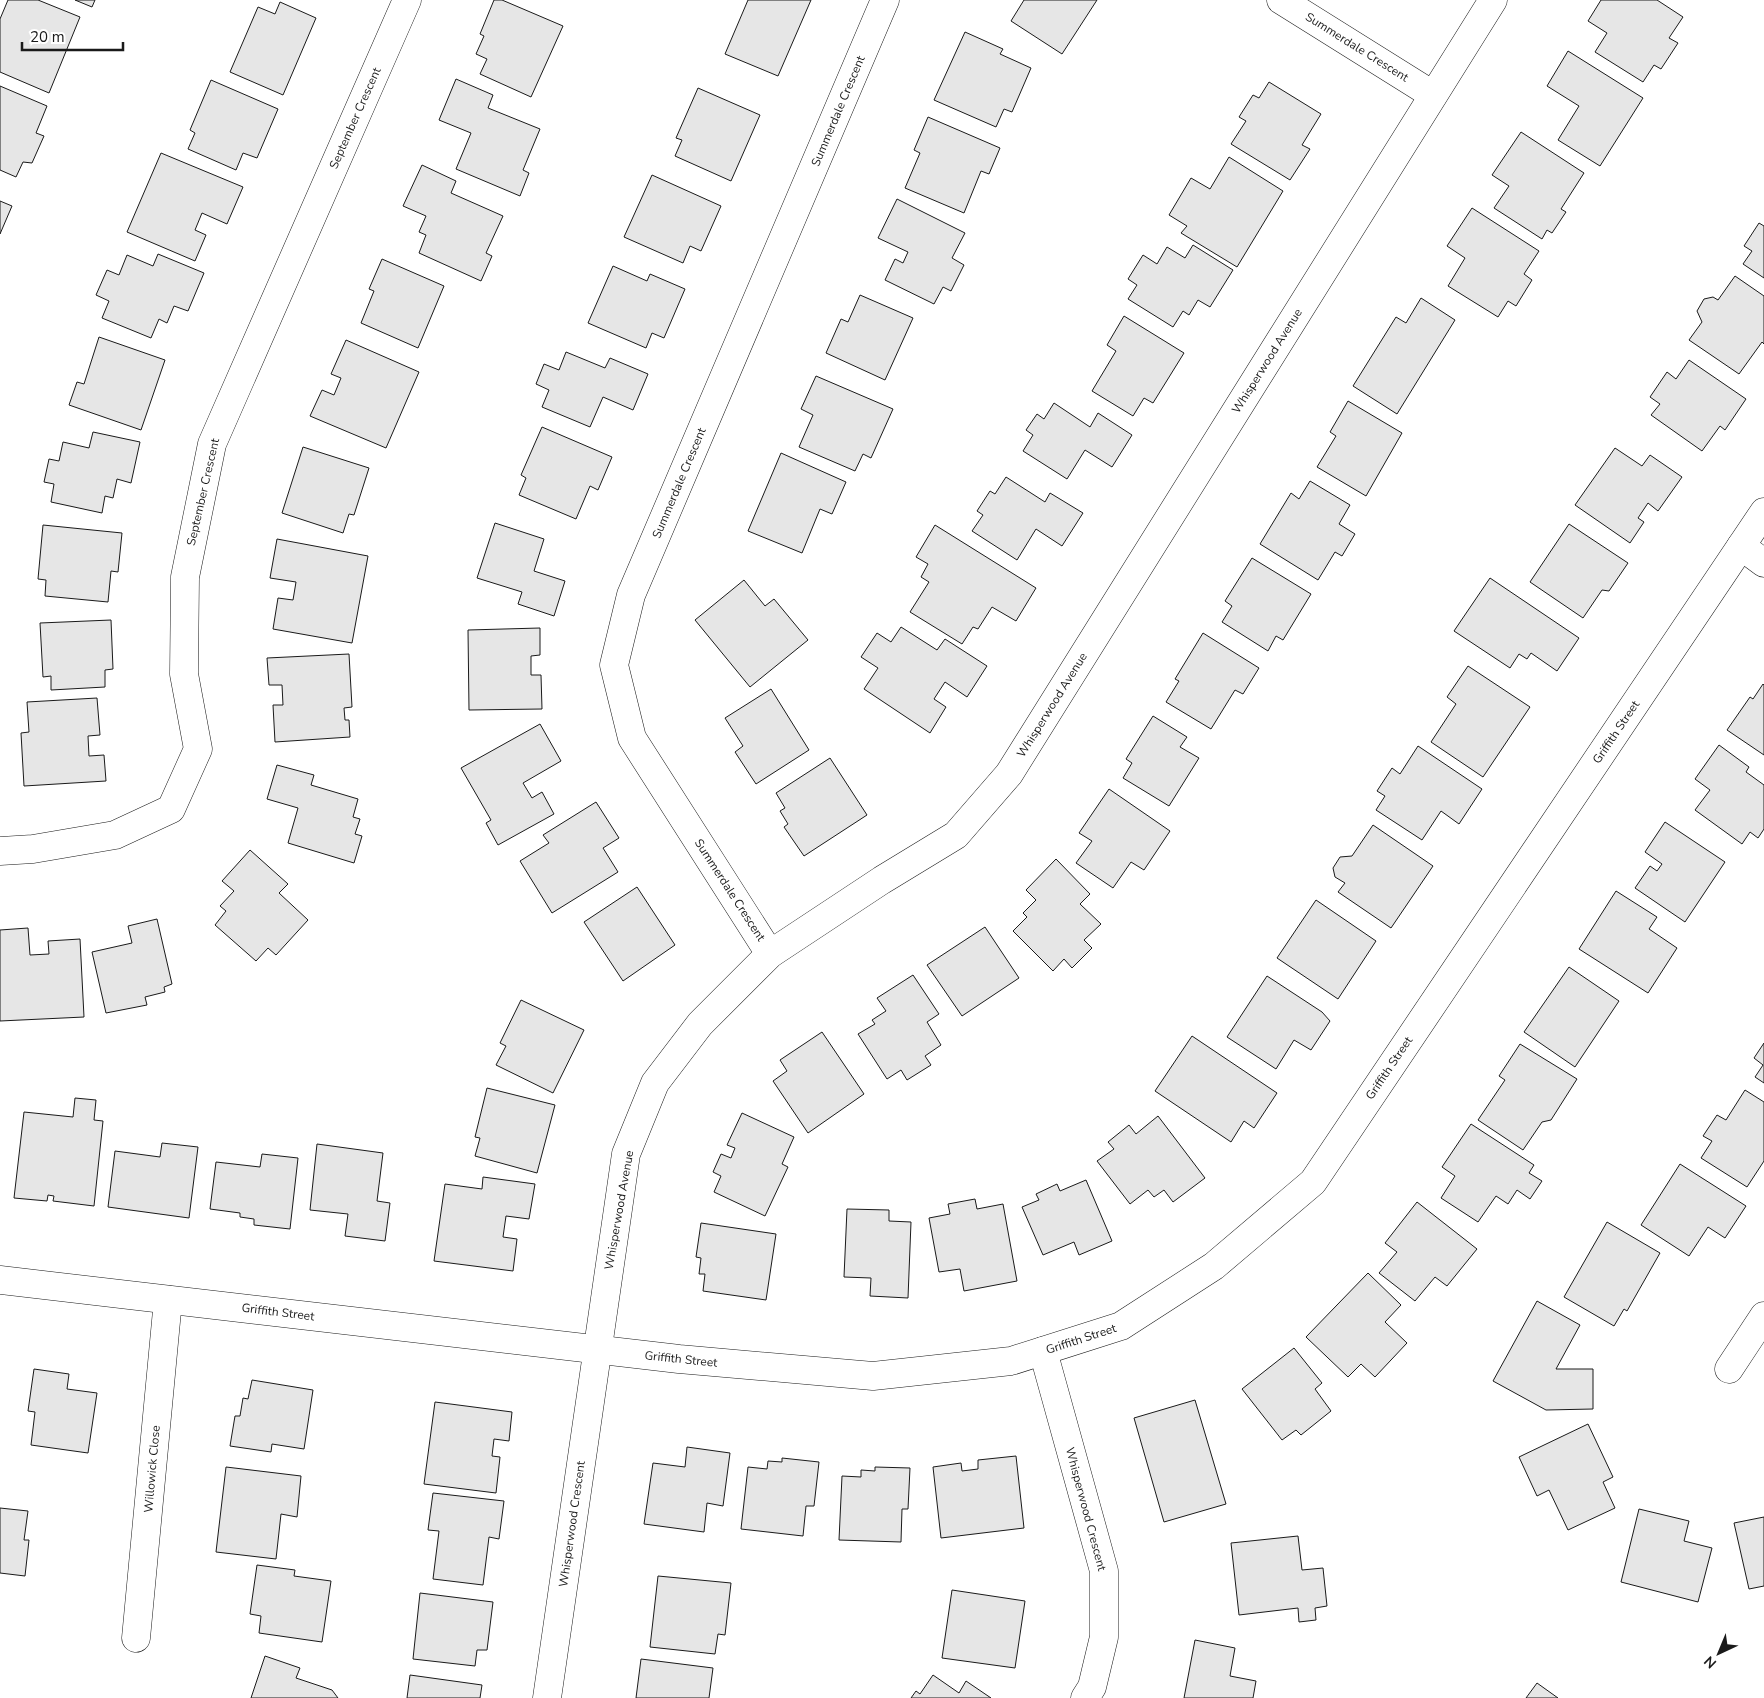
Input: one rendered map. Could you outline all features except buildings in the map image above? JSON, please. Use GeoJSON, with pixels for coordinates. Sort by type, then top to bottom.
{"type":"FeatureCollection","features":[{"type":"Feature","properties":{"kind":"street","name":"September Crescent"},"geometry":{"type":"LineString","coordinates":[[0,851],[33,849],[115,835],[171,810],[198,749],[184,674],[185,577],[212,444],[406,0]]}},
{"type":"Feature","properties":{"kind":"street","name":"Summerdale Crescent"},"geometry":{"type":"LineString","coordinates":[[770,954],[632,738],[614,664],[631,595],[885,0]]}},
{"type":"Feature","properties":{"kind":"street","name":"Summerdale Crescent"},"geometry":{"type":"LineString","coordinates":[[1281,0],[1433,95]]}},
{"type":"Feature","properties":{"kind":"street","name":"Whisperwood Avenue"},"geometry":{"type":"LineString","coordinates":[[596,1349],[626,1154],[655,1083],[700,1024],[770,954],[882,880],[956,835],[1009,774],[1493,0]]}},
{"type":"Feature","properties":{"kind":"street","name":"Griffith Street"},"geometry":{"type":"LineString","coordinates":[[0,1280],[596,1349],[872,1376],[1011,1360],[1121,1326],[1214,1266],[1313,1182],[1764,512]]}},
{"type":"Feature","properties":{"kind":"street"},"geometry":{"type":"LineString","coordinates":[[1741,546],[1764,563]]}},
{"type":"Feature","properties":{"kind":"street","name":"Willowick Close"},"geometry":{"type":"LineString","coordinates":[[136,1638],[168,1300]]}},
{"type":"Feature","properties":{"kind":"street"},"geometry":{"type":"LineString","coordinates":[[1729,1369],[1764,1316]]}},
{"type":"Feature","properties":{"kind":"street","name":"Whisperwood Crescent"},"geometry":{"type":"LineString","coordinates":[[547,1698],[596,1349]]}},
{"type":"Feature","properties":{"kind":"street","name":"Whisperwood Crescent"},"geometry":{"type":"LineString","coordinates":[[1043,1351],[1104,1570],[1104,1637],[1092,1687],[1085,1698]]}}]}
